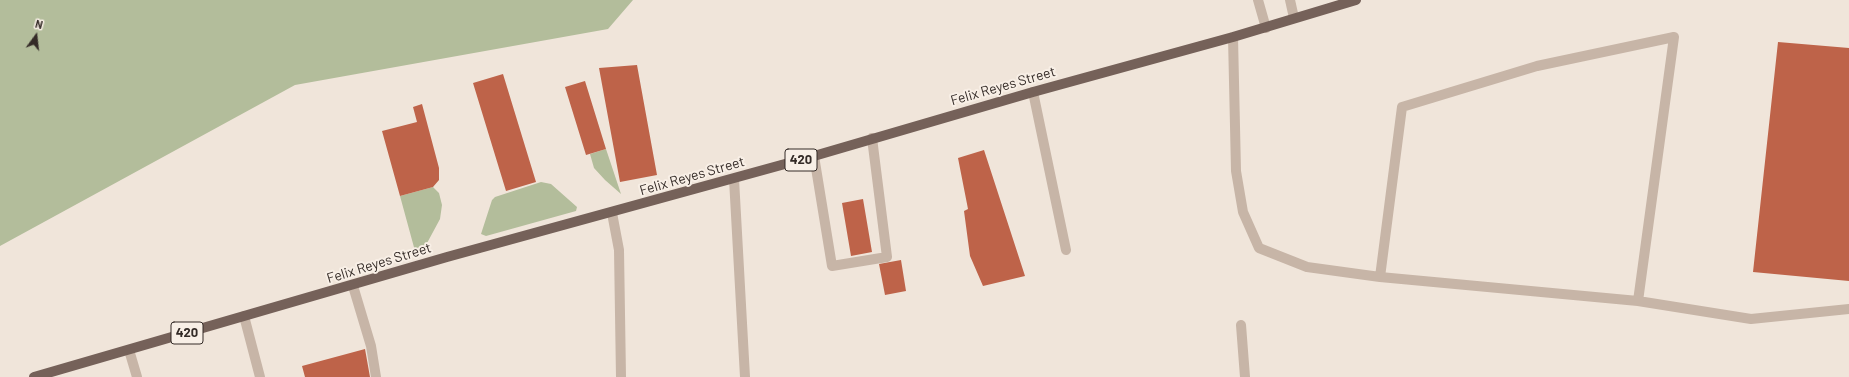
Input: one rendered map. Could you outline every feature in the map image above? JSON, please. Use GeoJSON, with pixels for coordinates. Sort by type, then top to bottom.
{"type":"FeatureCollection","features":[{"type":"Feature","properties":{"kind":"main road","name":"Felix Reyes Street"},"geometry":{"type":"LineString","coordinates":[[34,377],[353,286],[447,257],[612,213],[1033,92],[1233,38],[1356,0]]}},
{"type":"Feature","properties":{"kind":"street"},"geometry":{"type":"LineString","coordinates":[[1258,0],[1266,28]]}},
{"type":"Feature","properties":{"kind":"street"},"geometry":{"type":"LineString","coordinates":[[1290,0],[1294,18]]}},
{"type":"Feature","properties":{"kind":"street"},"geometry":{"type":"LineString","coordinates":[[1380,277],[1402,107],[1537,66],[1674,37],[1638,301]]}},
{"type":"Feature","properties":{"kind":"street"},"geometry":{"type":"LineString","coordinates":[[1233,38],[1236,171],[1243,212],[1260,248],[1307,267],[1380,277],[1638,301],[1751,319],[1849,309]]}},
{"type":"Feature","properties":{"kind":"street"},"geometry":{"type":"LineString","coordinates":[[1033,92],[1066,250]]}},
{"type":"Feature","properties":{"kind":"street"},"geometry":{"type":"LineString","coordinates":[[814,156],[832,266],[887,257],[872,138]]}},
{"type":"Feature","properties":{"kind":"street"},"geometry":{"type":"LineString","coordinates":[[734,179],[745,377]]}},
{"type":"Feature","properties":{"kind":"street"},"geometry":{"type":"LineString","coordinates":[[612,213],[619,250],[621,377]]}},
{"type":"Feature","properties":{"kind":"street"},"geometry":{"type":"LineString","coordinates":[[353,286],[371,346],[376,377]]}},
{"type":"Feature","properties":{"kind":"street"},"geometry":{"type":"LineString","coordinates":[[244,316],[260,377]]}},
{"type":"Feature","properties":{"kind":"street"},"geometry":{"type":"LineString","coordinates":[[1241,325],[1245,377]]}},
{"type":"Feature","properties":{"kind":"street"},"geometry":{"type":"LineString","coordinates":[[129,350],[137,377]]}},
{"type":"Feature","properties":{"kind":"green space"},"geometry":{"type":"Polygon","coordinates":[[[0,0],[633,0],[608,29],[295,85],[0,246],[0,0]]]}},
{"type":"Feature","properties":{"kind":"green space"},"geometry":{"type":"Polygon","coordinates":[[[606,149],[621,194],[594,168],[590,154],[606,149]]]}},
{"type":"Feature","properties":{"kind":"green space"},"geometry":{"type":"Polygon","coordinates":[[[541,182],[551,184],[577,207],[576,211],[486,236],[481,234],[492,200],[495,197],[541,182]]]}},
{"type":"Feature","properties":{"kind":"green space"},"geometry":{"type":"Polygon","coordinates":[[[433,187],[439,193],[442,205],[440,219],[426,245],[415,251],[400,196],[433,187]]]}},
{"type":"Feature","properties":{"kind":"building"},"geometry":{"type":"Polygon","coordinates":[[[1778,42],[1849,48],[1849,281],[1753,272],[1778,42]]]}},
{"type":"Feature","properties":{"kind":"building"},"geometry":{"type":"Polygon","coordinates":[[[637,65],[657,175],[620,182],[599,68],[637,65]]]}},
{"type":"Feature","properties":{"kind":"building"},"geometry":{"type":"Polygon","coordinates":[[[503,74],[536,182],[506,191],[473,83],[503,74]]]}},
{"type":"Feature","properties":{"kind":"building"},"geometry":{"type":"Polygon","coordinates":[[[585,81],[606,149],[586,155],[565,87],[585,81]]]}},
{"type":"Feature","properties":{"kind":"building"},"geometry":{"type":"Polygon","coordinates":[[[422,104],[439,168],[439,180],[433,187],[400,196],[382,131],[417,122],[413,107],[422,104]]]}},
{"type":"Feature","properties":{"kind":"building"},"geometry":{"type":"Polygon","coordinates":[[[984,150],[1025,276],[983,286],[970,256],[964,211],[968,209],[958,158],[984,150]]]}},
{"type":"Feature","properties":{"kind":"building"},"geometry":{"type":"Polygon","coordinates":[[[863,199],[872,252],[851,256],[842,203],[863,199]]]}},
{"type":"Feature","properties":{"kind":"building"},"geometry":{"type":"Polygon","coordinates":[[[901,260],[906,291],[885,295],[879,264],[901,260]]]}},
{"type":"Feature","properties":{"kind":"building"},"geometry":{"type":"Polygon","coordinates":[[[365,349],[370,377],[305,377],[302,366],[365,349]]]}}]}
